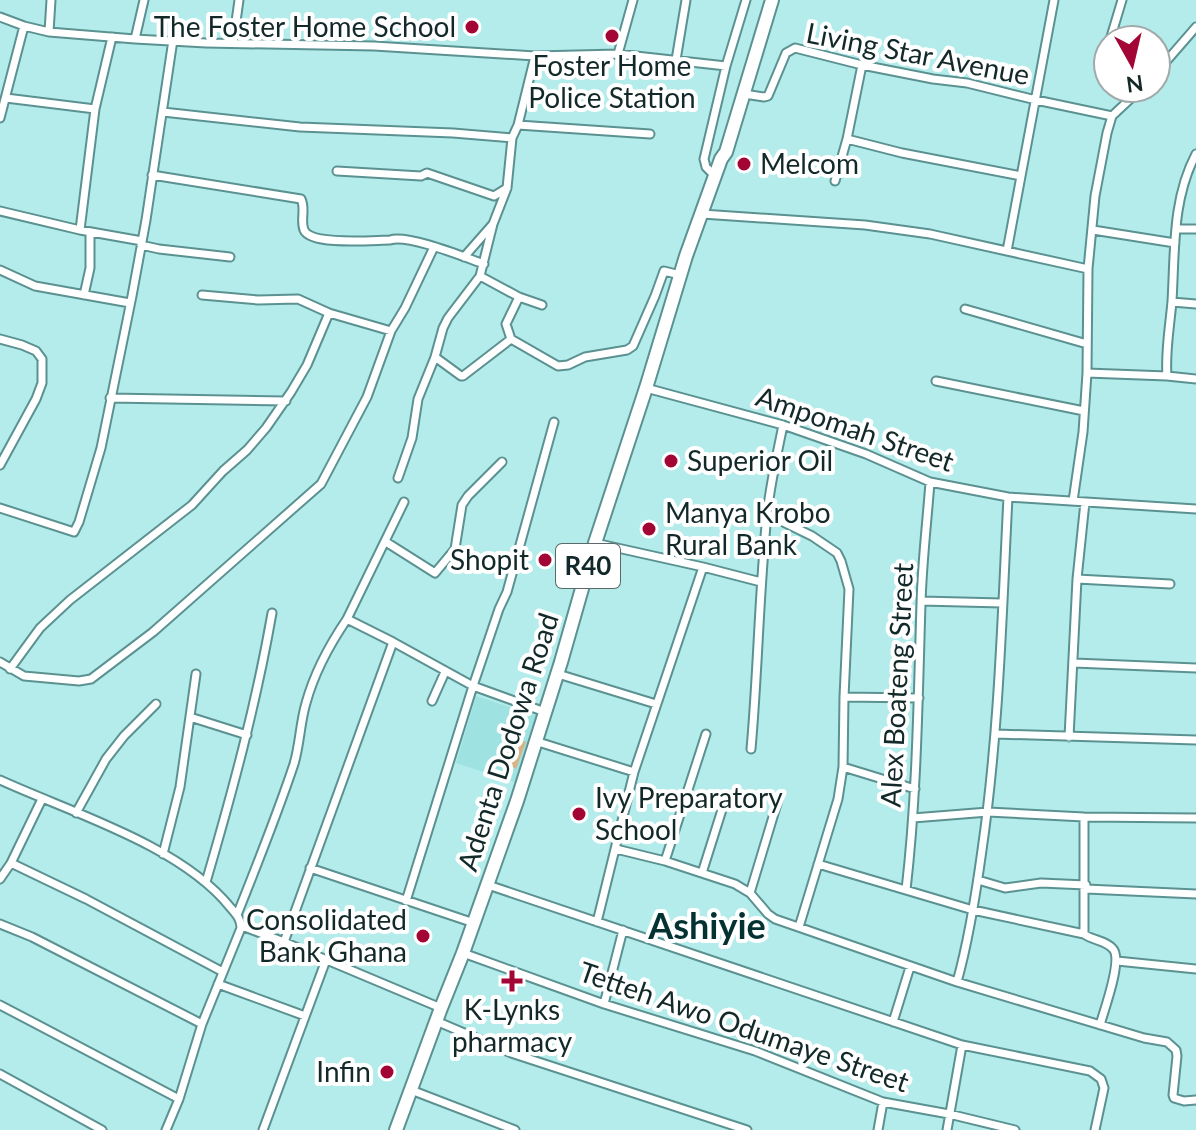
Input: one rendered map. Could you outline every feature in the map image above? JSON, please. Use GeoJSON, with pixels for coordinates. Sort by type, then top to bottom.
{"type":"FeatureCollection","features":[{"type":"Feature","properties":{"kind":"main road","name":"Adenta Dodowa Road"},"geometry":{"type":"LineString","coordinates":[[396,1130],[488,885],[558,674],[595,543],[680,275],[726,152],[772,0]]}},
{"type":"Feature","properties":{"kind":"street"},"geometry":{"type":"LineString","coordinates":[[49,32],[51,0]]}},
{"type":"Feature","properties":{"kind":"street"},"geometry":{"type":"LineString","coordinates":[[135,39],[144,0]]}},
{"type":"Feature","properties":{"kind":"street"},"geometry":{"type":"LineString","coordinates":[[233,43],[239,0]]}},
{"type":"Feature","properties":{"kind":"street"},"geometry":{"type":"LineString","coordinates":[[618,54],[633,0]]}},
{"type":"Feature","properties":{"kind":"street"},"geometry":{"type":"LineString","coordinates":[[676,60],[686,0]]}},
{"type":"Feature","properties":{"kind":"street"},"geometry":{"type":"LineString","coordinates":[[715,176],[706,167],[704,159],[726,66],[746,0]]}},
{"type":"Feature","properties":{"kind":"street"},"geometry":{"type":"LineString","coordinates":[[1007,251],[1054,0]]}},
{"type":"Feature","properties":{"kind":"street"},"geometry":{"type":"LineString","coordinates":[[1114,24],[1122,0]]}},
{"type":"Feature","properties":{"kind":"street"},"geometry":{"type":"LineString","coordinates":[[0,17],[49,32],[135,39],[374,46],[535,56],[618,54],[726,66]]}},
{"type":"Feature","properties":{"kind":"street"},"geometry":{"type":"LineString","coordinates":[[0,118],[24,26]]}},
{"type":"Feature","properties":{"kind":"street"},"geometry":{"type":"LineString","coordinates":[[1172,55],[1196,27]]}},
{"type":"Feature","properties":{"kind":"street"},"geometry":{"type":"LineString","coordinates":[[80,230],[95,109],[112,37]]}},
{"type":"Feature","properties":{"kind":"street"},"geometry":{"type":"LineString","coordinates":[[0,508],[74,532],[88,496],[101,448],[130,303],[173,40]]}},
{"type":"Feature","properties":{"kind":"street","name":"Living Star Avenue"},"geometry":{"type":"LineString","coordinates":[[744,94],[768,96],[786,53],[791,49],[933,79],[967,83],[1112,116]]}},
{"type":"Feature","properties":{"kind":"street"},"geometry":{"type":"LineString","coordinates":[[398,478],[412,438],[418,399],[443,328],[480,276],[484,264],[493,224],[507,188],[512,138],[535,56]]}},
{"type":"Feature","properties":{"kind":"street"},"geometry":{"type":"LineString","coordinates":[[835,181],[862,65]]}},
{"type":"Feature","properties":{"kind":"street"},"geometry":{"type":"LineString","coordinates":[[6,98],[95,109]]}},
{"type":"Feature","properties":{"kind":"street"},"geometry":{"type":"LineString","coordinates":[[1073,501],[1087,373],[1088,269],[1095,196],[1112,116],[1125,104]]}},
{"type":"Feature","properties":{"kind":"street"},"geometry":{"type":"LineString","coordinates":[[163,112],[300,127],[512,138]]}},
{"type":"Feature","properties":{"kind":"street"},"geometry":{"type":"LineString","coordinates":[[518,125],[650,134]]}},
{"type":"Feature","properties":{"kind":"street"},"geometry":{"type":"LineString","coordinates":[[847,139],[1021,176]]}},
{"type":"Feature","properties":{"kind":"street"},"geometry":{"type":"LineString","coordinates":[[1167,376],[1176,229],[1183,184],[1196,154]]}},
{"type":"Feature","properties":{"kind":"street"},"geometry":{"type":"LineString","coordinates":[[337,171],[421,176],[427,173],[494,196],[507,188]]}},
{"type":"Feature","properties":{"kind":"street"},"geometry":{"type":"LineString","coordinates":[[152,175],[301,199],[304,204],[304,230],[311,237],[339,241],[397,238],[484,264]]}},
{"type":"Feature","properties":{"kind":"street"},"geometry":{"type":"LineString","coordinates":[[0,211],[159,249],[230,257]]}},
{"type":"Feature","properties":{"kind":"street"},"geometry":{"type":"LineString","coordinates":[[702,214],[865,225],[930,234],[1088,269]]}},
{"type":"Feature","properties":{"kind":"street"},"geometry":{"type":"LineString","coordinates":[[464,257],[493,224]]}},
{"type":"Feature","properties":{"kind":"street"},"geometry":{"type":"LineString","coordinates":[[1176,229],[1196,229]]}},
{"type":"Feature","properties":{"kind":"street"},"geometry":{"type":"LineString","coordinates":[[1093,230],[1175,243]]}},
{"type":"Feature","properties":{"kind":"street"},"geometry":{"type":"LineString","coordinates":[[84,295],[90,268],[90,232]]}},
{"type":"Feature","properties":{"kind":"street"},"geometry":{"type":"LineString","coordinates":[[0,662],[24,676],[79,681],[91,679],[153,632],[317,489],[367,397],[391,331],[434,247]]}},
{"type":"Feature","properties":{"kind":"street"},"geometry":{"type":"LineString","coordinates":[[0,270],[35,286],[130,303]]}},
{"type":"Feature","properties":{"kind":"street"},"geometry":{"type":"LineString","coordinates":[[519,297],[506,324],[511,339],[564,367],[585,357],[627,350],[633,346],[664,271],[680,275]]}},
{"type":"Feature","properties":{"kind":"street"},"geometry":{"type":"LineString","coordinates":[[480,276],[519,297],[542,305]]}},
{"type":"Feature","properties":{"kind":"street"},"geometry":{"type":"LineString","coordinates":[[202,295],[258,300],[295,299],[329,313],[391,331]]}},
{"type":"Feature","properties":{"kind":"street"},"geometry":{"type":"LineString","coordinates":[[1172,302],[1196,304]]}},
{"type":"Feature","properties":{"kind":"street"},"geometry":{"type":"LineString","coordinates":[[965,309],[1087,344]]}},
{"type":"Feature","properties":{"kind":"street"},"geometry":{"type":"LineString","coordinates":[[10,669],[40,628],[70,600],[192,505],[247,450],[286,401],[307,365],[329,313]]}},
{"type":"Feature","properties":{"kind":"street"},"geometry":{"type":"LineString","coordinates":[[0,339],[36,351],[42,359],[42,383],[36,399],[0,465]]}},
{"type":"Feature","properties":{"kind":"street"},"geometry":{"type":"LineString","coordinates":[[435,357],[463,376],[511,339]]}},
{"type":"Feature","properties":{"kind":"street"},"geometry":{"type":"LineString","coordinates":[[1087,373],[1196,379]]}},
{"type":"Feature","properties":{"kind":"street"},"geometry":{"type":"LineString","coordinates":[[936,381],[1084,411]]}},
{"type":"Feature","properties":{"kind":"street","name":"Ampomah Street"},"geometry":{"type":"LineString","coordinates":[[646,388],[783,425],[866,454],[930,482],[1008,497],[1196,509]]}},
{"type":"Feature","properties":{"kind":"street"},"geometry":{"type":"LineString","coordinates":[[110,398],[286,401]]}},
{"type":"Feature","properties":{"kind":"street"},"geometry":{"type":"LineString","coordinates":[[406,901],[473,686],[507,592],[554,422]]}},
{"type":"Feature","properties":{"kind":"street"},"geometry":{"type":"LineString","coordinates":[[751,749],[767,514],[783,425]]}},
{"type":"Feature","properties":{"kind":"street"},"geometry":{"type":"LineString","coordinates":[[386,542],[435,573],[455,549],[462,505],[502,462]]}},
{"type":"Feature","properties":{"kind":"street","name":"Alex Boateng Street"},"geometry":{"type":"LineString","coordinates":[[906,890],[915,789],[921,601],[930,482]]}},
{"type":"Feature","properties":{"kind":"street"},"geometry":{"type":"LineString","coordinates":[[957,982],[973,910],[988,812],[996,734],[1008,497]]}},
{"type":"Feature","properties":{"kind":"street"},"geometry":{"type":"LineString","coordinates":[[237,915],[295,760],[306,703],[315,679],[404,502]]}},
{"type":"Feature","properties":{"kind":"street"},"geometry":{"type":"LineString","coordinates":[[1069,737],[1077,579],[1085,502]]}},
{"type":"Feature","properties":{"kind":"street"},"geometry":{"type":"LineString","coordinates":[[767,514],[812,536],[837,553],[849,589],[843,767],[838,799],[799,927]]}},
{"type":"Feature","properties":{"kind":"street"},"geometry":{"type":"LineString","coordinates":[[595,543],[761,582]]}},
{"type":"Feature","properties":{"kind":"street"},"geometry":{"type":"LineString","coordinates":[[597,922],[634,772],[703,567]]}},
{"type":"Feature","properties":{"kind":"street"},"geometry":{"type":"LineString","coordinates":[[1077,579],[1170,584]]}},
{"type":"Feature","properties":{"kind":"street"},"geometry":{"type":"LineString","coordinates":[[921,601],[1002,603]]}},
{"type":"Feature","properties":{"kind":"street"},"geometry":{"type":"LineString","coordinates":[[206,882],[240,767],[272,613]]}},
{"type":"Feature","properties":{"kind":"street"},"geometry":{"type":"LineString","coordinates":[[347,619],[473,686],[545,712]]}},
{"type":"Feature","properties":{"kind":"street"},"geometry":{"type":"LineString","coordinates":[[284,942],[393,642]]}},
{"type":"Feature","properties":{"kind":"street"},"geometry":{"type":"LineString","coordinates":[[1074,663],[1196,668]]}},
{"type":"Feature","properties":{"kind":"street"},"geometry":{"type":"LineString","coordinates":[[432,701],[445,672]]}},
{"type":"Feature","properties":{"kind":"street"},"geometry":{"type":"LineString","coordinates":[[163,854],[180,787],[196,674]]}},
{"type":"Feature","properties":{"kind":"street"},"geometry":{"type":"LineString","coordinates":[[558,674],[656,704]]}},
{"type":"Feature","properties":{"kind":"street"},"geometry":{"type":"LineString","coordinates":[[844,697],[919,698]]}},
{"type":"Feature","properties":{"kind":"street"},"geometry":{"type":"LineString","coordinates":[[76,813],[106,759],[156,704]]}},
{"type":"Feature","properties":{"kind":"street"},"geometry":{"type":"LineString","coordinates":[[190,717],[247,735]]}},
{"type":"Feature","properties":{"kind":"street"},"geometry":{"type":"LineString","coordinates":[[665,861],[706,734]]}},
{"type":"Feature","properties":{"kind":"street"},"geometry":{"type":"LineString","coordinates":[[996,734],[1196,740]]}},
{"type":"Feature","properties":{"kind":"street"},"geometry":{"type":"LineString","coordinates":[[535,741],[634,772]]}},
{"type":"Feature","properties":{"kind":"street"},"geometry":{"type":"LineString","coordinates":[[843,767],[915,789]]}},
{"type":"Feature","properties":{"kind":"street"},"geometry":{"type":"LineString","coordinates":[[0,780],[139,840],[163,854],[206,882],[237,915],[242,926],[326,960],[511,1053],[747,1130]]}},
{"type":"Feature","properties":{"kind":"street"},"geometry":{"type":"LineString","coordinates":[[702,873],[726,797]]}},
{"type":"Feature","properties":{"kind":"street"},"geometry":{"type":"LineString","coordinates":[[750,893],[779,797]]}},
{"type":"Feature","properties":{"kind":"street"},"geometry":{"type":"LineString","coordinates":[[0,879],[42,799]]}},
{"type":"Feature","properties":{"kind":"street"},"geometry":{"type":"LineString","coordinates":[[913,818],[988,812],[1196,818]]}},
{"type":"Feature","properties":{"kind":"street"},"geometry":{"type":"LineString","coordinates":[[1084,817],[1084,934]]}},
{"type":"Feature","properties":{"kind":"street"},"geometry":{"type":"LineString","coordinates":[[616,849],[735,884],[750,893],[775,919],[910,967],[1144,1038],[1167,1042],[1176,1050],[1177,1056],[1174,1098],[1196,1100]]}},
{"type":"Feature","properties":{"kind":"street"},"geometry":{"type":"LineString","coordinates":[[11,863],[223,972]]}},
{"type":"Feature","properties":{"kind":"street"},"geometry":{"type":"LineString","coordinates":[[818,864],[973,910],[1084,934],[1109,945],[1116,953],[1117,961],[1100,1025]]}},
{"type":"Feature","properties":{"kind":"street"},"geometry":{"type":"LineString","coordinates":[[310,868],[474,923]]}},
{"type":"Feature","properties":{"kind":"street"},"geometry":{"type":"LineString","coordinates":[[978,880],[1005,888],[1041,883],[1196,894]]}},
{"type":"Feature","properties":{"kind":"street"},"geometry":{"type":"LineString","coordinates":[[488,885],[962,1045],[1090,1071],[1101,1079],[1104,1088],[1095,1130]]}},
{"type":"Feature","properties":{"kind":"street"},"geometry":{"type":"LineString","coordinates":[[0,924],[32,937],[202,1024]]}},
{"type":"Feature","properties":{"kind":"street"},"geometry":{"type":"LineString","coordinates":[[166,1130],[202,1024],[242,926]]}},
{"type":"Feature","properties":{"kind":"street"},"geometry":{"type":"LineString","coordinates":[[604,1004],[623,930]]}},
{"type":"Feature","properties":{"kind":"street","name":"Tetteh Awo Odumaye Street"},"geometry":{"type":"LineString","coordinates":[[463,953],[604,1004],[755,1051],[883,1102],[1015,1130]]}},
{"type":"Feature","properties":{"kind":"street"},"geometry":{"type":"LineString","coordinates":[[263,1130],[326,960]]}},
{"type":"Feature","properties":{"kind":"street"},"geometry":{"type":"LineString","coordinates":[[1117,961],[1196,969]]}},
{"type":"Feature","properties":{"kind":"street"},"geometry":{"type":"LineString","coordinates":[[893,1022],[910,967]]}},
{"type":"Feature","properties":{"kind":"street"},"geometry":{"type":"LineString","coordinates":[[218,984],[305,1016]]}},
{"type":"Feature","properties":{"kind":"street"},"geometry":{"type":"LineString","coordinates":[[0,1005],[179,1099]]}},
{"type":"Feature","properties":{"kind":"street"},"geometry":{"type":"LineString","coordinates":[[947,1130],[962,1045]]}},
{"type":"Feature","properties":{"kind":"street"},"geometry":{"type":"LineString","coordinates":[[0,1074],[102,1130]]}},
{"type":"Feature","properties":{"kind":"street"},"geometry":{"type":"LineString","coordinates":[[411,1090],[515,1130]]}},
{"type":"Feature","properties":{"kind":"street"},"geometry":{"type":"LineString","coordinates":[[878,1130],[883,1102]]}},
{"type":"Feature","properties":{"kind":"shaded area"},"geometry":{"type":"Polygon","coordinates":[[[476,696],[538,716],[517,783],[456,763],[476,696]]]}},
{"type":"Feature","properties":{"kind":"shaded area"},"geometry":{"type":"Polygon","coordinates":[[[524,741],[516,769],[502,760],[508,744],[524,741]]]}},
{"type":"Feature","properties":{"kind":"place","name":"The Foster Home School"},"geometry":{"type":"Point","coordinates":[472,27]}},
{"type":"Feature","properties":{"kind":"place","name":"Foster Home Police Station"},"geometry":{"type":"Point","coordinates":[612,36]}},
{"type":"Feature","properties":{"kind":"place","name":"Melcom"},"geometry":{"type":"Point","coordinates":[744,164]}},
{"type":"Feature","properties":{"kind":"place","name":"Superior Oil"},"geometry":{"type":"Point","coordinates":[671,461]}},
{"type":"Feature","properties":{"kind":"place","name":"Manya Krobo Rural Bank"},"geometry":{"type":"Point","coordinates":[649,529]}},
{"type":"Feature","properties":{"kind":"place","name":"Shopit"},"geometry":{"type":"Point","coordinates":[545,560]}},
{"type":"Feature","properties":{"kind":"place","name":"Ivy Preparatory School"},"geometry":{"type":"Point","coordinates":[579,814]}},
{"type":"Feature","properties":{"kind":"place","name":"Consolidated Bank Ghana"},"geometry":{"type":"Point","coordinates":[423,936]}},
{"type":"Feature","properties":{"kind":"place","name":"K-Lynks pharmacy"},"geometry":{"type":"Point","coordinates":[512,981]}},
{"type":"Feature","properties":{"kind":"place","name":"Infin"},"geometry":{"type":"Point","coordinates":[387,1072]}},
{"type":"Feature","properties":{"kind":"district","name":"Ashiyie"},"geometry":{"type":"Point","coordinates":[707,926]}}]}
